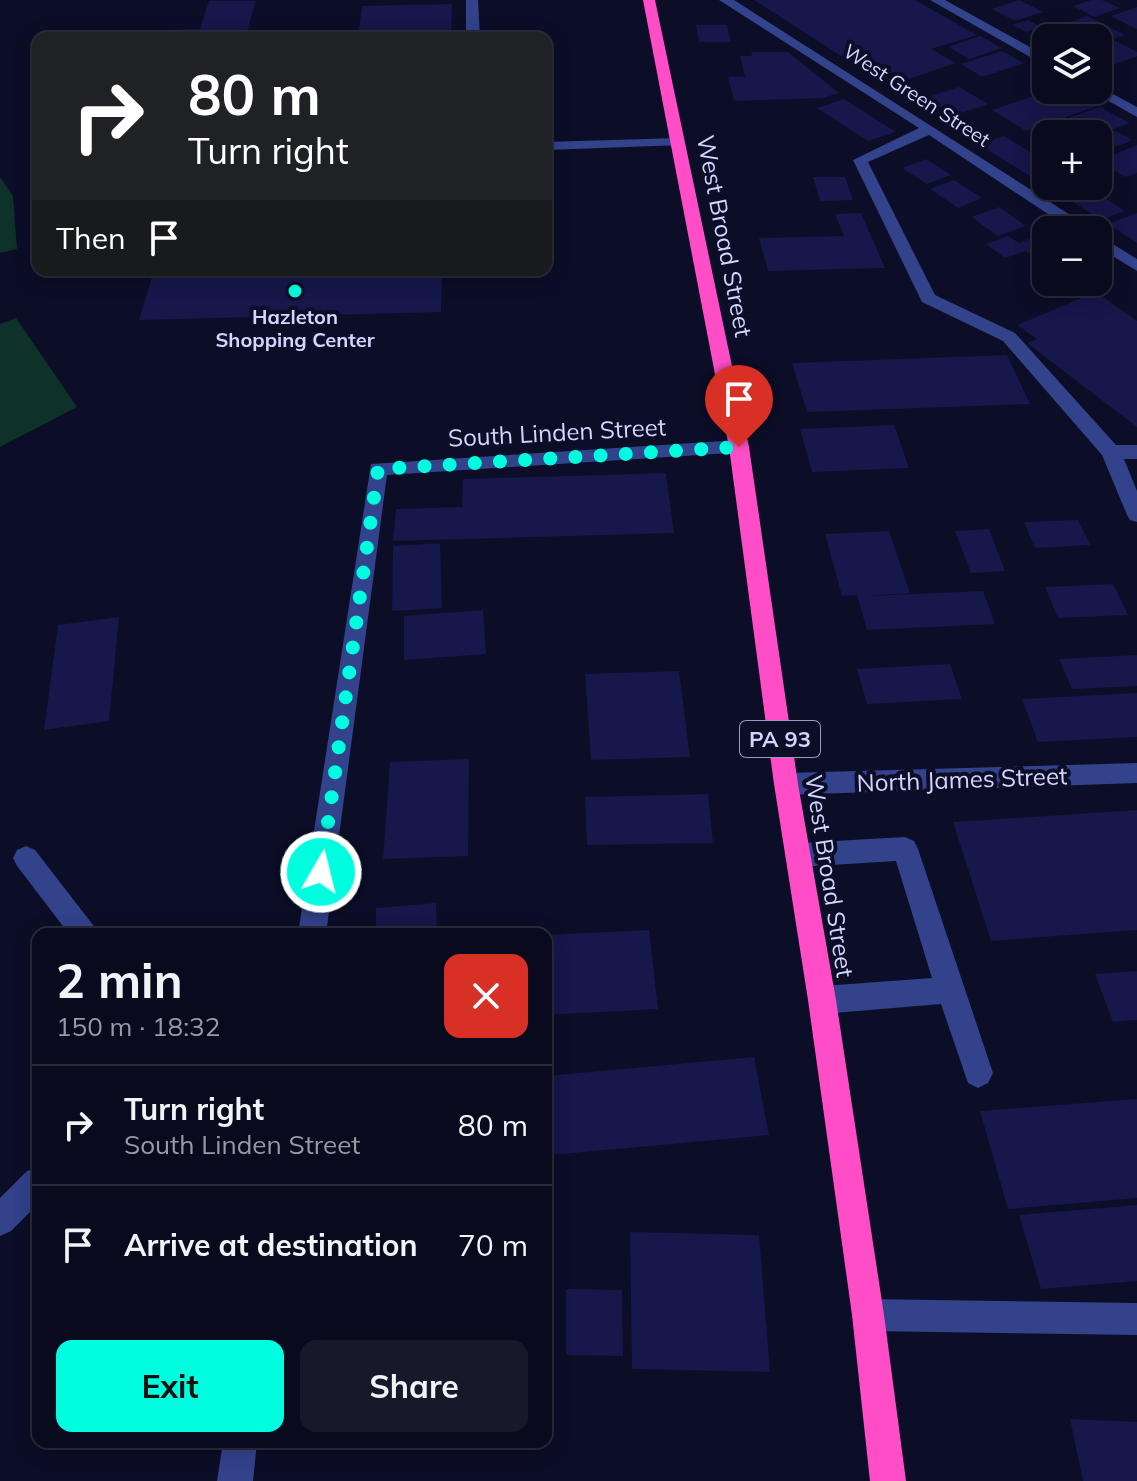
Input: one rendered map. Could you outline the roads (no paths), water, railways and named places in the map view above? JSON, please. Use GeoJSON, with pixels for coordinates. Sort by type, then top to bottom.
{"type":"FeatureCollection","features":[{"type":"Feature","properties":{"kind":"highway","name":"West Broad Street"},"geometry":{"type":"LineString","coordinates":[[649,0],[739,447],[786,784],[822,1000],[868,1315],[888,1481]]}},
{"type":"Feature","properties":{"kind":"street"},"geometry":{"type":"LineString","coordinates":[[472,0],[473,32]]}},
{"type":"Feature","properties":{"kind":"street","name":"West Green Street"},"geometry":{"type":"LineString","coordinates":[[725,0],[1062,216]]}},
{"type":"Feature","properties":{"kind":"street"},"geometry":{"type":"LineString","coordinates":[[936,0],[1032,54]]}},
{"type":"Feature","properties":{"kind":"street"},"geometry":{"type":"LineString","coordinates":[[1112,99],[1137,113]]}},
{"type":"Feature","properties":{"kind":"street"},"geometry":{"type":"LineString","coordinates":[[930,129],[860,160],[928,298],[1009,337],[1111,452],[1137,515]]}},
{"type":"Feature","properties":{"kind":"street"},"geometry":{"type":"LineString","coordinates":[[552,146],[678,142]]}},
{"type":"Feature","properties":{"kind":"street"},"geometry":{"type":"LineString","coordinates":[[1112,249],[1137,266]]}},
{"type":"Feature","properties":{"kind":"street","name":"South Linden Street"},"geometry":{"type":"LineString","coordinates":[[313,928],[378,469],[739,447]]}},
{"type":"Feature","properties":{"kind":"street"},"geometry":{"type":"LineString","coordinates":[[1111,452],[1137,452]]}},
{"type":"Feature","properties":{"kind":"street","name":"North James Street"},"geometry":{"type":"LineString","coordinates":[[786,784],[1137,773]]}},
{"type":"Feature","properties":{"kind":"street"},"geometry":{"type":"LineString","coordinates":[[799,855],[905,849],[978,1073]]}},
{"type":"Feature","properties":{"kind":"street"},"geometry":{"type":"LineString","coordinates":[[26,858],[81,928]]}},
{"type":"Feature","properties":{"kind":"street"},"geometry":{"type":"LineString","coordinates":[[822,1000],[950,990]]}},
{"type":"Feature","properties":{"kind":"street"},"geometry":{"type":"LineString","coordinates":[[0,1220],[32,1188]]}},
{"type":"Feature","properties":{"kind":"street"},"geometry":{"type":"LineString","coordinates":[[868,1315],[1137,1319]]}},
{"type":"Feature","properties":{"kind":"street"},"geometry":{"type":"LineString","coordinates":[[235,1481],[239,1448]]}},
{"type":"Feature","properties":{"kind":"place","name":"Hazleton Shopping Center"},"geometry":{"type":"Point","coordinates":[295,291]}}]}
